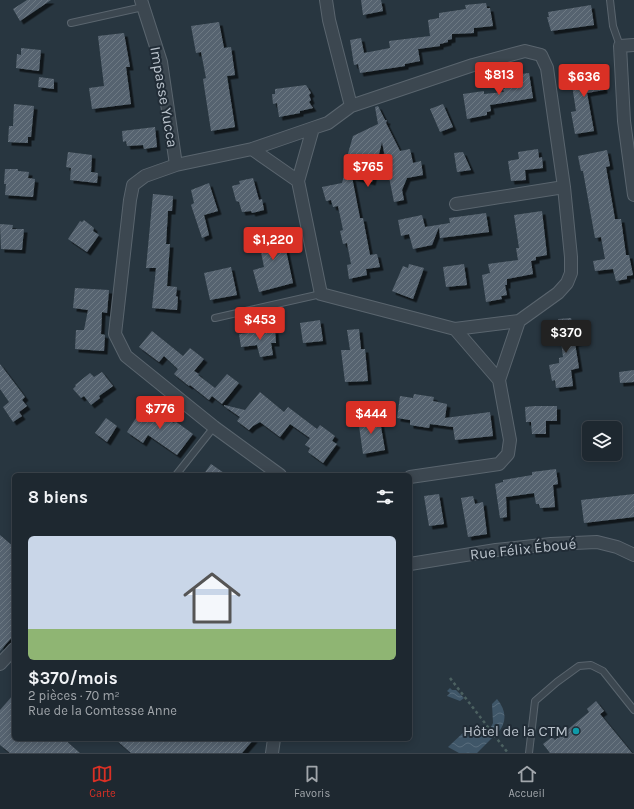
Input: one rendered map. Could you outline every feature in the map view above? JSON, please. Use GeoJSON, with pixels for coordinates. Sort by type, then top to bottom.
{"type":"FeatureCollection","features":[{"type":"Feature","properties":{"kind":"street"},"geometry":{"type":"LineString","coordinates":[[326,0],[351,106]]}},
{"type":"Feature","properties":{"kind":"street","name":"Impasse Yucca"},"geometry":{"type":"LineString","coordinates":[[142,4],[161,62],[176,165]]}},
{"type":"Feature","properties":{"kind":"street"},"geometry":{"type":"LineString","coordinates":[[634,44],[620,46],[629,120],[634,196]]}},
{"type":"Feature","properties":{"kind":"street"},"geometry":{"type":"LineString","coordinates":[[277,473],[214,427],[126,356],[114,334],[130,200],[134,185],[145,176],[176,165],[252,149],[313,128],[328,123],[351,106],[473,64],[525,51],[541,55],[547,68],[564,186],[572,257],[571,272],[567,283],[558,293],[519,321],[455,329],[321,294],[298,181],[313,128]]}},
{"type":"Feature","properties":{"kind":"street"},"geometry":{"type":"LineString","coordinates":[[252,149],[298,181]]}},
{"type":"Feature","properties":{"kind":"street"},"geometry":{"type":"LineString","coordinates":[[456,204],[564,186]]}},
{"type":"Feature","properties":{"kind":"street"},"geometry":{"type":"LineString","coordinates":[[412,477],[499,464],[508,454],[510,440],[499,380],[519,321]]}},
{"type":"Feature","properties":{"kind":"street"},"geometry":{"type":"LineString","coordinates":[[455,329],[499,380]]}},
{"type":"Feature","properties":{"kind":"street","name":"Rue Félix Éboué"},"geometry":{"type":"LineString","coordinates":[[412,564],[496,550],[552,544],[597,542],[617,547],[634,555]]}},
{"type":"Feature","properties":{"kind":"street"},"geometry":{"type":"LineString","coordinates":[[0,664],[12,651]]}},
{"type":"Feature","properties":{"kind":"street"},"geometry":{"type":"LineString","coordinates":[[272,753],[274,741]]}},
{"type":"Feature","properties":{"kind":"lane"},"geometry":{"type":"LineString","coordinates":[[610,0],[613,26],[620,46]]}},
{"type":"Feature","properties":{"kind":"lane"},"geometry":{"type":"LineString","coordinates":[[71,24],[142,4]]}},
{"type":"Feature","properties":{"kind":"lane"},"geometry":{"type":"LineString","coordinates":[[215,318],[321,294]]}},
{"type":"Feature","properties":{"kind":"lane"},"geometry":{"type":"LineString","coordinates":[[178,473],[214,427]]}},
{"type":"Feature","properties":{"kind":"lane"},"geometry":{"type":"LineString","coordinates":[[529,753],[535,702],[557,682],[579,666],[591,666],[603,671],[634,710]]}},
{"type":"Feature","properties":{"kind":"path"},"geometry":{"type":"LineString","coordinates":[[450,678],[508,753]]}},
{"type":"Feature","properties":{"kind":"water"},"geometry":{"type":"Polygon","coordinates":[[[450,688],[452,690],[456,690],[464,698],[460,701],[447,696],[450,693],[447,691],[450,688]]]}},
{"type":"Feature","properties":{"kind":"water"},"geometry":{"type":"Polygon","coordinates":[[[497,699],[503,708],[504,721],[503,726],[497,734],[491,727],[493,723],[492,704],[497,699]]]}},
{"type":"Feature","properties":{"kind":"water"},"geometry":{"type":"Polygon","coordinates":[[[486,730],[492,738],[477,753],[459,753],[448,747],[465,731],[473,733],[486,730]]]}},
{"type":"Feature","properties":{"kind":"building"},"geometry":{"type":"Polygon","coordinates":[[[27,0],[51,0],[20,21],[13,9],[27,0]]]}},
{"type":"Feature","properties":{"kind":"building"},"geometry":{"type":"Polygon","coordinates":[[[361,0],[381,0],[383,11],[363,15],[361,0]]]}},
{"type":"Feature","properties":{"kind":"building"},"geometry":{"type":"Polygon","coordinates":[[[486,3],[487,8],[490,8],[493,26],[474,28],[474,33],[452,34],[452,39],[448,40],[448,42],[440,44],[440,46],[418,49],[420,61],[405,64],[405,66],[360,73],[358,64],[354,65],[350,40],[361,38],[364,53],[390,48],[389,41],[430,36],[428,20],[439,18],[439,13],[466,9],[465,5],[486,3]]]}},
{"type":"Feature","properties":{"kind":"building"},"geometry":{"type":"Polygon","coordinates":[[[591,5],[594,25],[551,31],[547,17],[549,17],[548,12],[591,5]]]}},
{"type":"Feature","properties":{"kind":"building"},"geometry":{"type":"Polygon","coordinates":[[[219,22],[224,48],[231,47],[235,75],[227,76],[235,127],[211,131],[203,79],[206,78],[201,52],[196,53],[191,26],[219,22]]]}},
{"type":"Feature","properties":{"kind":"building"},"geometry":{"type":"Polygon","coordinates":[[[124,33],[130,67],[126,67],[131,104],[92,109],[89,88],[104,86],[98,36],[124,33]]]}},
{"type":"Feature","properties":{"kind":"building"},"geometry":{"type":"Polygon","coordinates":[[[21,48],[41,50],[39,71],[16,68],[17,54],[21,55],[21,48]]]}},
{"type":"Feature","properties":{"kind":"building"},"geometry":{"type":"Polygon","coordinates":[[[589,69],[590,71],[601,70],[604,90],[587,93],[594,131],[575,134],[571,112],[576,111],[570,72],[589,69]]]}},
{"type":"Feature","properties":{"kind":"building"},"geometry":{"type":"Polygon","coordinates":[[[529,73],[533,98],[490,105],[491,111],[487,112],[487,115],[467,119],[463,94],[484,91],[484,94],[504,92],[503,89],[506,88],[504,76],[529,73]]]}},
{"type":"Feature","properties":{"kind":"building"},"geometry":{"type":"Polygon","coordinates":[[[39,77],[54,79],[54,89],[38,87],[39,77]]]}},
{"type":"Feature","properties":{"kind":"building"},"geometry":{"type":"Polygon","coordinates":[[[306,85],[311,93],[309,95],[311,100],[309,102],[313,108],[300,111],[300,113],[279,117],[277,103],[273,104],[272,94],[275,94],[275,89],[306,85]]]}},
{"type":"Feature","properties":{"kind":"building"},"geometry":{"type":"Polygon","coordinates":[[[14,104],[34,106],[31,137],[28,137],[28,143],[8,142],[9,126],[13,126],[14,104]]]}},
{"type":"Feature","properties":{"kind":"building"},"geometry":{"type":"Polygon","coordinates":[[[443,104],[453,127],[440,132],[430,109],[443,104]]]}},
{"type":"Feature","properties":{"kind":"building"},"geometry":{"type":"Polygon","coordinates":[[[378,106],[385,120],[387,120],[386,123],[400,151],[410,149],[413,163],[421,161],[423,175],[407,178],[402,190],[404,200],[394,202],[382,142],[372,182],[352,177],[360,218],[363,218],[370,255],[377,254],[380,267],[366,269],[367,275],[349,279],[347,265],[351,264],[347,243],[343,244],[340,231],[343,230],[338,206],[333,207],[331,200],[326,201],[322,187],[342,183],[347,165],[345,164],[353,136],[378,124],[375,107],[378,106]]]}},
{"type":"Feature","properties":{"kind":"building"},"geometry":{"type":"Polygon","coordinates":[[[155,127],[157,147],[144,149],[143,145],[127,146],[126,141],[123,142],[122,131],[155,127]]]}},
{"type":"Feature","properties":{"kind":"building"},"geometry":{"type":"Polygon","coordinates":[[[538,149],[539,158],[542,157],[543,168],[525,170],[526,180],[511,181],[508,161],[519,159],[518,152],[538,149]]]}},
{"type":"Feature","properties":{"kind":"building"},"geometry":{"type":"Polygon","coordinates":[[[607,150],[610,166],[606,167],[615,219],[621,219],[626,255],[629,255],[633,275],[627,276],[627,279],[616,281],[613,269],[595,271],[593,261],[605,259],[601,237],[595,238],[583,171],[581,171],[578,156],[607,150]]]}},
{"type":"Feature","properties":{"kind":"building"},"geometry":{"type":"Polygon","coordinates":[[[68,152],[92,155],[91,172],[98,173],[97,183],[70,180],[71,168],[66,167],[68,152]]]}},
{"type":"Feature","properties":{"kind":"building"},"geometry":{"type":"Polygon","coordinates":[[[463,152],[471,170],[457,172],[454,153],[463,152]]]}},
{"type":"Feature","properties":{"kind":"building"},"geometry":{"type":"Polygon","coordinates":[[[5,169],[18,169],[18,171],[29,172],[28,178],[35,179],[33,197],[5,195],[5,169]]]}},
{"type":"Feature","properties":{"kind":"building"},"geometry":{"type":"Polygon","coordinates":[[[253,178],[259,200],[262,199],[264,210],[252,213],[251,211],[242,212],[239,202],[236,201],[232,186],[240,184],[239,181],[253,178]]]}},
{"type":"Feature","properties":{"kind":"building"},"geometry":{"type":"Polygon","coordinates":[[[209,183],[218,211],[204,215],[209,235],[202,238],[191,205],[194,203],[191,190],[209,183]]]}},
{"type":"Feature","properties":{"kind":"building"},"geometry":{"type":"Polygon","coordinates":[[[153,194],[173,196],[172,211],[168,211],[166,244],[170,244],[167,286],[177,287],[177,310],[152,308],[156,268],[146,268],[153,194]]]}},
{"type":"Feature","properties":{"kind":"building"},"geometry":{"type":"Polygon","coordinates":[[[542,211],[547,255],[536,257],[536,260],[531,261],[533,274],[507,279],[507,285],[505,285],[507,295],[501,296],[502,299],[486,302],[482,275],[490,273],[488,264],[518,260],[516,248],[519,248],[514,215],[542,211]]]}},
{"type":"Feature","properties":{"kind":"building"},"geometry":{"type":"Polygon","coordinates":[[[486,213],[489,232],[440,238],[439,227],[432,245],[413,249],[409,234],[401,236],[398,220],[422,215],[425,227],[450,223],[449,218],[486,213]]]}},
{"type":"Feature","properties":{"kind":"building"},"geometry":{"type":"Polygon","coordinates":[[[84,220],[94,228],[93,231],[99,235],[87,252],[68,239],[80,221],[82,222],[84,220]]]}},
{"type":"Feature","properties":{"kind":"building"},"geometry":{"type":"Polygon","coordinates":[[[0,224],[13,225],[12,229],[24,229],[22,250],[1,249],[0,224]]]}},
{"type":"Feature","properties":{"kind":"building"},"geometry":{"type":"Polygon","coordinates":[[[281,227],[293,283],[259,292],[253,270],[264,267],[257,232],[281,227]]]}},
{"type":"Feature","properties":{"kind":"building"},"geometry":{"type":"Polygon","coordinates":[[[409,264],[424,268],[413,299],[392,291],[403,266],[408,268],[409,264]]]}},
{"type":"Feature","properties":{"kind":"building"},"geometry":{"type":"Polygon","coordinates":[[[464,264],[467,285],[446,287],[443,267],[464,264]]]}},
{"type":"Feature","properties":{"kind":"building"},"geometry":{"type":"Polygon","coordinates":[[[231,267],[237,295],[210,300],[204,273],[231,267]]]}},
{"type":"Feature","properties":{"kind":"building"},"geometry":{"type":"Polygon","coordinates":[[[75,288],[109,290],[107,313],[102,312],[101,334],[105,335],[104,351],[75,349],[76,330],[84,330],[88,310],[73,308],[75,288]]]}},
{"type":"Feature","properties":{"kind":"building"},"geometry":{"type":"Polygon","coordinates":[[[571,318],[572,322],[577,321],[580,342],[575,343],[579,368],[571,370],[573,386],[556,388],[555,380],[552,381],[549,365],[559,363],[559,358],[563,357],[558,319],[571,318]]]}},
{"type":"Feature","properties":{"kind":"building"},"geometry":{"type":"Polygon","coordinates":[[[320,320],[323,341],[303,343],[300,323],[320,320]]]}},
{"type":"Feature","properties":{"kind":"building"},"geometry":{"type":"Polygon","coordinates":[[[359,329],[361,349],[365,349],[368,381],[345,382],[341,350],[350,350],[347,330],[359,329]]]}},
{"type":"Feature","properties":{"kind":"building"},"geometry":{"type":"Polygon","coordinates":[[[275,330],[276,343],[271,343],[273,355],[260,357],[257,345],[241,347],[239,334],[275,330]]]}},
{"type":"Feature","properties":{"kind":"building"},"geometry":{"type":"Polygon","coordinates":[[[152,331],[183,356],[190,348],[204,359],[194,371],[215,388],[227,374],[239,383],[222,404],[212,396],[209,400],[174,374],[178,369],[164,356],[159,362],[139,347],[152,331]]]}},
{"type":"Feature","properties":{"kind":"building"},"geometry":{"type":"Polygon","coordinates":[[[0,364],[25,397],[22,400],[27,406],[19,412],[22,416],[13,422],[3,407],[9,402],[0,389],[0,364]]]}},
{"type":"Feature","properties":{"kind":"building"},"geometry":{"type":"Polygon","coordinates":[[[634,370],[634,382],[620,383],[619,372],[634,370]]]}},
{"type":"Feature","properties":{"kind":"building"},"geometry":{"type":"Polygon","coordinates":[[[102,372],[113,386],[99,396],[100,398],[91,405],[84,396],[81,398],[73,389],[76,386],[75,385],[90,373],[94,377],[102,372]]]}},
{"type":"Feature","properties":{"kind":"building"},"geometry":{"type":"Polygon","coordinates":[[[260,392],[284,412],[288,407],[317,429],[320,425],[335,436],[332,441],[337,444],[323,463],[308,452],[310,448],[305,445],[310,438],[290,424],[280,437],[260,422],[249,430],[237,421],[240,417],[224,406],[245,410],[260,392]]]}},
{"type":"Feature","properties":{"kind":"building"},"geometry":{"type":"Polygon","coordinates":[[[414,394],[434,397],[433,401],[447,404],[445,418],[490,412],[493,436],[455,440],[453,427],[430,424],[429,428],[410,425],[410,420],[397,418],[400,396],[413,398],[414,394]]]}},
{"type":"Feature","properties":{"kind":"building"},"geometry":{"type":"Polygon","coordinates":[[[145,404],[174,423],[175,421],[193,434],[177,455],[148,435],[143,443],[127,432],[145,404]]]}},
{"type":"Feature","properties":{"kind":"building"},"geometry":{"type":"Polygon","coordinates":[[[557,406],[557,421],[546,421],[546,434],[532,434],[531,422],[526,422],[525,407],[557,406]]]}},
{"type":"Feature","properties":{"kind":"building"},"geometry":{"type":"Polygon","coordinates":[[[379,415],[385,450],[363,454],[358,419],[379,415]]]}},
{"type":"Feature","properties":{"kind":"building"},"geometry":{"type":"Polygon","coordinates":[[[106,418],[117,426],[107,442],[95,433],[106,418]]]}},
{"type":"Feature","properties":{"kind":"building"},"geometry":{"type":"Polygon","coordinates":[[[211,464],[224,473],[204,473],[211,464]]]}},
{"type":"Feature","properties":{"kind":"building"},"geometry":{"type":"Polygon","coordinates":[[[556,469],[558,484],[553,485],[555,507],[540,508],[539,504],[536,504],[534,493],[506,497],[507,517],[500,518],[495,484],[503,482],[503,480],[532,475],[532,472],[556,469]]]}},
{"type":"Feature","properties":{"kind":"building"},"geometry":{"type":"Polygon","coordinates":[[[439,494],[444,524],[429,526],[424,496],[439,494]]]}},
{"type":"Feature","properties":{"kind":"building"},"geometry":{"type":"Polygon","coordinates":[[[634,494],[634,517],[584,523],[581,500],[634,494]]]}},
{"type":"Feature","properties":{"kind":"building"},"geometry":{"type":"Polygon","coordinates":[[[473,496],[475,504],[483,502],[487,534],[468,537],[461,498],[473,496]]]}},
{"type":"Feature","properties":{"kind":"building"},"geometry":{"type":"Polygon","coordinates":[[[0,535],[12,545],[12,637],[0,651],[0,535]]]}},
{"type":"Feature","properties":{"kind":"building"},"geometry":{"type":"Polygon","coordinates":[[[12,696],[12,741],[66,741],[80,753],[10,753],[0,745],[0,710],[12,696]]]}},
{"type":"Feature","properties":{"kind":"building","name":"Hôtel de la CTM"},"geometry":{"type":"Polygon","coordinates":[[[596,701],[604,711],[600,714],[632,753],[550,753],[543,744],[552,737],[555,740],[589,712],[587,709],[596,701]]]}},
{"type":"Feature","properties":{"kind":"building"},"geometry":{"type":"Polygon","coordinates":[[[117,741],[252,741],[242,753],[131,753],[117,741]]]}},
{"type":"Feature","properties":{"kind":"place","name":"Hôtel de la CTM"},"geometry":{"type":"Point","coordinates":[576,731]}}]}
